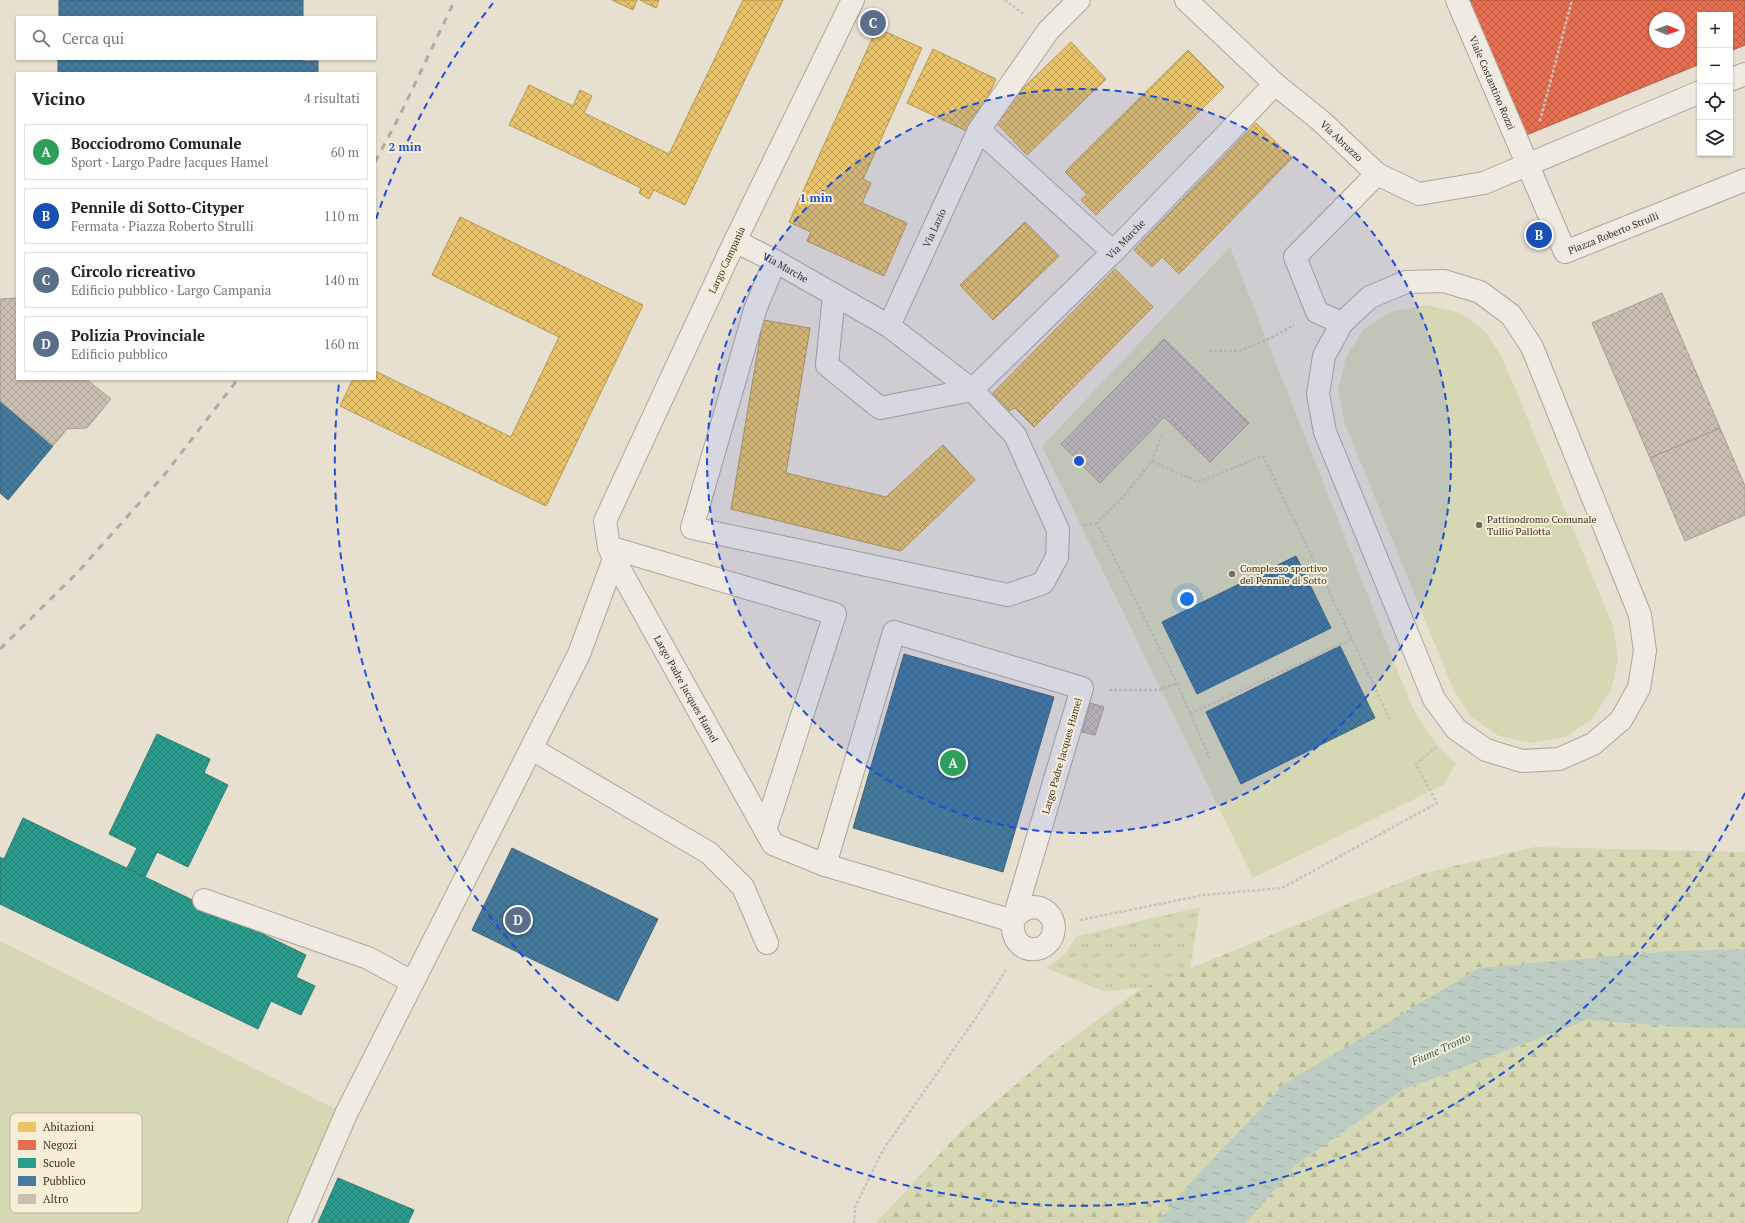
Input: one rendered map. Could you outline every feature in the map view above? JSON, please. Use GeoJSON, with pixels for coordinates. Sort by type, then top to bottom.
{"type":"FeatureCollection","features":[{"type":"Feature","properties":{"kind":"street","name":"Largo Campania"},"geometry":{"type":"LineString","coordinates":[[605,521],[735,241],[853,0]]}},
{"type":"Feature","properties":{"kind":"street","name":"Via Lazio"},"geometry":{"type":"LineString","coordinates":[[889,326],[979,130],[1048,31],[1079,0]]}},
{"type":"Feature","properties":{"kind":"street","name":"Via Abruzzo"},"geometry":{"type":"LineString","coordinates":[[1186,0],[1275,84],[1321,121],[1378,174],[1419,194],[1484,184],[1528,164]]}},
{"type":"Feature","properties":{"kind":"street","name":"Viale Costantino Rozzi"},"geometry":{"type":"LineString","coordinates":[[1457,0],[1528,164]]}},
{"type":"Feature","properties":{"kind":"street"},"geometry":{"type":"LineString","coordinates":[[1733,79],[1745,74]]}},
{"type":"Feature","properties":{"kind":"street","name":"Via Marche"},"geometry":{"type":"LineString","coordinates":[[735,241],[775,261],[889,326],[972,390],[1112,252],[1275,84]]}},
{"type":"Feature","properties":{"kind":"street"},"geometry":{"type":"LineString","coordinates":[[1528,164],[1697,93]]}},
{"type":"Feature","properties":{"kind":"street"},"geometry":{"type":"LineString","coordinates":[[979,130],[1112,252]]}},
{"type":"Feature","properties":{"kind":"street","name":"Piazza Roberto Strulli"},"geometry":{"type":"LineString","coordinates":[[1528,164],[1565,252],[1745,180]]}},
{"type":"Feature","properties":{"kind":"street"},"geometry":{"type":"LineString","coordinates":[[1342,323],[1317,312],[1295,257],[1378,174]]}},
{"type":"Feature","properties":{"kind":"street"},"geometry":{"type":"LineString","coordinates":[[775,261],[755,310],[692,528],[1008,595],[1043,583],[1057,557],[1058,530],[1015,435],[972,390],[880,408],[827,365],[834,295]]}},
{"type":"Feature","properties":{"kind":"street"},"geometry":{"type":"LineString","coordinates":[[1444,281],[1480,292],[1511,315],[1532,347],[1640,615],[1645,651],[1639,688],[1621,720],[1593,744],[1558,759],[1522,761],[1486,750],[1456,729],[1434,699],[1325,432],[1318,394],[1324,356],[1342,323],[1370,297],[1406,282],[1444,281]]}},
{"type":"Feature","properties":{"kind":"street","name":"Largo Padre Jacques Hamel"},"geometry":{"type":"LineString","coordinates":[[605,521],[611,553],[773,844],[825,865],[1014,921]]}},
{"type":"Feature","properties":{"kind":"street"},"geometry":{"type":"LineString","coordinates":[[299,1223],[346,1114],[579,654],[611,553],[835,614],[765,830]]}},
{"type":"Feature","properties":{"kind":"street","name":"Largo Padre Jacques Hamel"},"geometry":{"type":"LineString","coordinates":[[825,865],[894,632],[1082,688],[1014,921],[1012,930],[1015,938],[1021,946]]}},
{"type":"Feature","properties":{"kind":"street"},"geometry":{"type":"LineString","coordinates":[[532,749],[709,853],[743,887],[767,943]]}},
{"type":"Feature","properties":{"kind":"street"},"geometry":{"type":"LineString","coordinates":[[204,900],[368,958],[412,982]]}},
{"type":"Feature","properties":{"kind":"street"},"geometry":{"type":"LineString","coordinates":[[1014,921],[1017,914],[1024,909],[1032,907],[1046,911],[1051,917],[1054,925],[1054,934],[1049,942],[1042,947],[1029,949],[1021,946]]}},
{"type":"Feature","properties":{"kind":"path"},"geometry":{"type":"LineString","coordinates":[[1528,164],[1572,0]]}},
{"type":"Feature","properties":{"kind":"path"},"geometry":{"type":"LineString","coordinates":[[1209,351],[1240,351],[1267,340],[1317,312]]}},
{"type":"Feature","properties":{"kind":"path"},"geometry":{"type":"LineString","coordinates":[[1163,432],[1152,461],[1123,497],[1097,523],[1177,684],[1210,759]]}},
{"type":"Feature","properties":{"kind":"path"},"geometry":{"type":"LineString","coordinates":[[1152,461],[1198,482],[1263,456],[1390,720]]}},
{"type":"Feature","properties":{"kind":"path"},"geometry":{"type":"LineString","coordinates":[[1190,714],[1352,639]]}},
{"type":"Feature","properties":{"kind":"path"},"geometry":{"type":"LineString","coordinates":[[1082,688],[1159,690],[1177,684]]}},
{"type":"Feature","properties":{"kind":"path"},"geometry":{"type":"LineString","coordinates":[[1054,925],[1204,895],[1282,888],[1437,803],[1416,764],[1456,729]]}},
{"type":"Feature","properties":{"kind":"path"},"geometry":{"type":"LineString","coordinates":[[854,1223],[855,1207],[883,1150],[978,1015],[1021,946]]}},
{"type":"Feature","properties":{"kind":"green space","name":"Complesso sportivo del Pennile di Sotto"},"geometry":{"type":"Polygon","coordinates":[[[1230,247],[1410,702],[1430,735],[1441,749],[1456,763],[1443,785],[1253,878],[1042,446],[1230,247]]]}},
{"type":"Feature","properties":{"kind":"green space","name":"Pattinodromo Comunale Tullio Pallotta"},"geometry":{"type":"Polygon","coordinates":[[[1425,305],[1460,313],[1485,331],[1503,359],[1613,626],[1618,659],[1611,690],[1592,719],[1566,737],[1531,743],[1499,736],[1471,717],[1454,691],[1345,424],[1338,390],[1346,357],[1364,329],[1391,312],[1425,305]]]}},
{"type":"Feature","properties":{"kind":"green space"},"geometry":{"type":"Polygon","coordinates":[[[1535,847],[1745,852],[1745,949],[1674,951],[1284,1084],[1187,1186],[1158,1223],[876,1223],[961,1131],[1060,1047],[1142,988],[1421,874],[1535,847]]]}},
{"type":"Feature","properties":{"kind":"green space"},"geometry":{"type":"Polygon","coordinates":[[[1200,907],[1190,969],[1142,988],[1103,991],[1046,968],[1065,954],[1077,936],[1200,907]]]}},
{"type":"Feature","properties":{"kind":"green space"},"geometry":{"type":"Polygon","coordinates":[[[0,941],[337,1110],[286,1223],[0,1223],[0,941]]]}},
{"type":"Feature","properties":{"kind":"green space"},"geometry":{"type":"Polygon","coordinates":[[[1587,1020],[1692,1028],[1745,1028],[1745,1223],[1246,1223],[1296,1165],[1403,1090],[1587,1020]]]}},
{"type":"Feature","properties":{"kind":"water","name":"Fiume Tronto"},"geometry":{"type":"Polygon","coordinates":[[[1745,949],[1745,1028],[1692,1028],[1587,1020],[1403,1090],[1296,1165],[1246,1223],[1158,1223],[1187,1186],[1284,1084],[1479,968],[1674,951],[1745,949]]]}},
{"type":"Feature","properties":{"kind":"building: Abitazioni"},"geometry":{"type":"Polygon","coordinates":[[[612,0],[637,0],[633,10],[612,0]]]}},
{"type":"Feature","properties":{"kind":"building: Abitazioni"},"geometry":{"type":"Polygon","coordinates":[[[640,0],[659,0],[656,8],[640,0]]]}},
{"type":"Feature","properties":{"kind":"building: Abitazioni"},"geometry":{"type":"Polygon","coordinates":[[[743,0],[783,0],[685,205],[654,190],[649,199],[639,193],[641,188],[509,125],[529,85],[573,106],[580,90],[592,96],[584,113],[669,154],[743,0]]]}},
{"type":"Feature","properties":{"kind":"building: Abitazioni"},"geometry":{"type":"Polygon","coordinates":[[[1668,0],[1745,0],[1745,45],[1733,49],[1733,12],[1697,12],[1697,63],[1655,79],[1630,15],[1668,0]]]}},
{"type":"Feature","properties":{"kind":"building: Abitazioni"},"geometry":{"type":"Polygon","coordinates":[[[877,28],[922,48],[863,179],[871,183],[862,203],[907,223],[884,276],[807,241],[811,232],[789,222],[877,28]]]}},
{"type":"Feature","properties":{"kind":"building: Abitazioni"},"geometry":{"type":"Polygon","coordinates":[[[1071,42],[1106,79],[1027,155],[992,118],[1071,42]]]}},
{"type":"Feature","properties":{"kind":"building: Abitazioni"},"geometry":{"type":"Polygon","coordinates":[[[933,49],[996,79],[971,133],[907,103],[933,49]]]}},
{"type":"Feature","properties":{"kind":"building: Abitazioni"},"geometry":{"type":"Polygon","coordinates":[[[1188,50],[1224,87],[1096,215],[1081,200],[1087,194],[1065,172],[1188,50]]]}},
{"type":"Feature","properties":{"kind":"building: Abitazioni"},"geometry":{"type":"Polygon","coordinates":[[[1256,123],[1292,158],[1179,274],[1162,257],[1152,267],[1134,250],[1256,123]]]}},
{"type":"Feature","properties":{"kind":"building: Abitazioni"},"geometry":{"type":"Polygon","coordinates":[[[460,217],[643,305],[546,506],[340,406],[353,380],[376,380],[376,371],[511,437],[559,337],[432,275],[460,217]]]}},
{"type":"Feature","properties":{"kind":"building: Abitazioni"},"geometry":{"type":"Polygon","coordinates":[[[1025,222],[1059,256],[993,320],[960,285],[1025,222]]]}},
{"type":"Feature","properties":{"kind":"building: Abitazioni"},"geometry":{"type":"Polygon","coordinates":[[[1115,269],[1153,307],[1034,427],[1015,408],[1006,412],[990,396],[1115,269]]]}},
{"type":"Feature","properties":{"kind":"building: Abitazioni"},"geometry":{"type":"Polygon","coordinates":[[[763,320],[810,328],[786,473],[886,497],[943,445],[975,480],[901,551],[731,509],[763,320]]]}},
{"type":"Feature","properties":{"kind":"building: Negozi"},"geometry":{"type":"Polygon","coordinates":[[[1464,0],[1745,0],[1745,45],[1733,50],[1733,12],[1697,12],[1697,65],[1519,138],[1464,0]]]}},
{"type":"Feature","properties":{"kind":"building: Scuole"},"geometry":{"type":"Polygon","coordinates":[[[157,734],[210,759],[204,773],[228,785],[188,867],[157,852],[145,877],[127,868],[137,848],[109,834],[157,734]]]}},
{"type":"Feature","properties":{"kind":"building: Scuole"},"geometry":{"type":"Polygon","coordinates":[[[23,818],[306,955],[296,977],[315,986],[301,1015],[271,1001],[258,1029],[0,904],[0,857],[4,859],[23,818]]]}},
{"type":"Feature","properties":{"kind":"building: Scuole"},"geometry":{"type":"Polygon","coordinates":[[[338,1178],[414,1210],[408,1223],[318,1223],[338,1178]]]}},
{"type":"Feature","properties":{"kind":"building: Pubblico"},"geometry":{"type":"Polygon","coordinates":[[[59,0],[303,0],[303,16],[59,16],[59,0]]]}},
{"type":"Feature","properties":{"kind":"building: Pubblico"},"geometry":{"type":"Polygon","coordinates":[[[58,60],[318,61],[318,72],[58,72],[58,60]]]}},
{"type":"Feature","properties":{"kind":"building: Pubblico"},"geometry":{"type":"Polygon","coordinates":[[[0,401],[53,446],[8,500],[0,493],[0,401]]]}},
{"type":"Feature","properties":{"kind":"building: Pubblico"},"geometry":{"type":"Polygon","coordinates":[[[1296,556],[1331,628],[1197,694],[1162,622],[1296,556]]]}},
{"type":"Feature","properties":{"kind":"building: Pubblico"},"geometry":{"type":"Polygon","coordinates":[[[1340,646],[1375,718],[1241,784],[1206,712],[1340,646]]]}},
{"type":"Feature","properties":{"kind":"building: Pubblico"},"geometry":{"type":"Polygon","coordinates":[[[904,654],[1054,697],[1003,872],[853,828],[904,654]]]}},
{"type":"Feature","properties":{"kind":"building: Pubblico"},"geometry":{"type":"Polygon","coordinates":[[[512,848],[658,919],[618,1001],[472,930],[512,848]]]}},
{"type":"Feature","properties":{"kind":"building: Altro"},"geometry":{"type":"Polygon","coordinates":[[[1662,293],[1720,428],[1650,458],[1592,323],[1662,293]]]}},
{"type":"Feature","properties":{"kind":"building: Altro"},"geometry":{"type":"Polygon","coordinates":[[[16,298],[16,380],[87,380],[111,399],[87,428],[67,429],[53,446],[0,401],[0,299],[16,298]]]}},
{"type":"Feature","properties":{"kind":"building: Altro"},"geometry":{"type":"Polygon","coordinates":[[[1164,339],[1249,423],[1210,462],[1164,417],[1100,483],[1061,444],[1164,339]]]}},
{"type":"Feature","properties":{"kind":"building: Altro"},"geometry":{"type":"Polygon","coordinates":[[[1720,428],[1745,486],[1745,515],[1685,541],[1650,458],[1720,428]]]}},
{"type":"Feature","properties":{"kind":"building: Altro"},"geometry":{"type":"Polygon","coordinates":[[[1090,703],[1104,707],[1095,735],[1082,732],[1090,703]]]}},
{"type":"Feature","properties":{"kind":"railway"},"geometry":{"type":"LineString","coordinates":[[376,160],[399,117],[455,0]]}},
{"type":"Feature","properties":{"kind":"railway"},"geometry":{"type":"LineString","coordinates":[[0,649],[79,571],[165,474],[237,380]]}},
{"type":"Feature","properties":{"kind":"place","name":"Circolo ricreativo"},"geometry":{"type":"Point","coordinates":[873,23]}},
{"type":"Feature","properties":{"kind":"place","name":"Pennile di Sotto-Cityper"},"geometry":{"type":"Point","coordinates":[1539,235]}},
{"type":"Feature","properties":{"kind":"place","name":"Pattinodromo Comunale Tullio Pallotta"},"geometry":{"type":"Point","coordinates":[1479,525]}},
{"type":"Feature","properties":{"kind":"place","name":"Complesso sportivo del Pennile di Sotto"},"geometry":{"type":"Point","coordinates":[1232,574]}},
{"type":"Feature","properties":{"kind":"place","name":"Bocciodromo Comunale"},"geometry":{"type":"Point","coordinates":[953,763]}},
{"type":"Feature","properties":{"kind":"place","name":"Polizia Provinciale"},"geometry":{"type":"Point","coordinates":[518,920]}}]}
